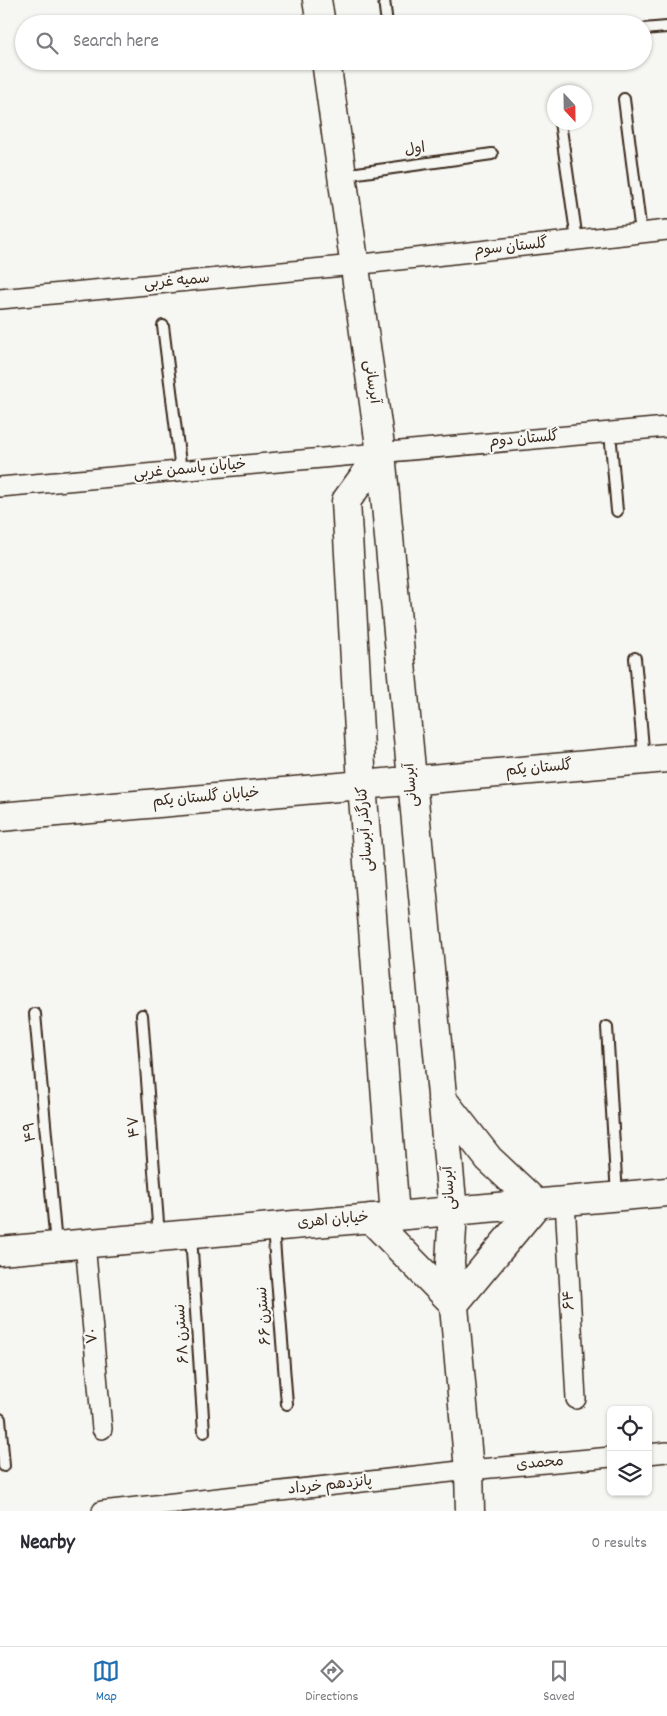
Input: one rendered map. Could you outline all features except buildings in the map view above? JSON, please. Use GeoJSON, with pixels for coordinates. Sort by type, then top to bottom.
{"type":"FeatureCollection","features":[{"type":"Feature","properties":{"kind":"street"},"geometry":{"type":"LineString","coordinates":[[317,0],[320,15]]}},
{"type":"Feature","properties":{"kind":"street","name":"آبرسانی"},"geometry":{"type":"LineString","coordinates":[[327,70],[381,453],[453,1211],[450,1263],[469,1470],[470,1511]]}},
{"type":"Feature","properties":{"kind":"street","name":"گلستان سوم"},"geometry":{"type":"LineString","coordinates":[[354,265],[667,230]]}},
{"type":"Feature","properties":{"kind":"street","name":"سمیه غربی"},"geometry":{"type":"LineString","coordinates":[[0,299],[354,265]]}},
{"type":"Feature","properties":{"kind":"street","name":"گلستان دوم"},"geometry":{"type":"LineString","coordinates":[[381,453],[667,427]]}},
{"type":"Feature","properties":{"kind":"street","name":"خیابان یاسمن غربی"},"geometry":{"type":"LineString","coordinates":[[0,487],[381,453]]}},
{"type":"Feature","properties":{"kind":"street","name":"کنارگذر آبرسانی"},"geometry":{"type":"LineString","coordinates":[[381,453],[346,501],[383,1217]]}},
{"type":"Feature","properties":{"kind":"street","name":"گلستان یکم"},"geometry":{"type":"LineString","coordinates":[[412,779],[661,760]]}},
{"type":"Feature","properties":{"kind":"street","name":"خیابان گلستان یکم"},"geometry":{"type":"LineString","coordinates":[[0,817],[412,779]]}},
{"type":"Feature","properties":{"kind":"street"},"geometry":{"type":"LineString","coordinates":[[383,1217],[454,1304],[537,1204],[490,1160],[442,1099]]}},
{"type":"Feature","properties":{"kind":"street","name":"خیابان اهری"},"geometry":{"type":"LineString","coordinates":[[0,1251],[667,1192]]}},
{"type":"Feature","properties":{"kind":"street","name":"۶۴"},"geometry":{"type":"LineString","coordinates":[[565,1201],[576,1399]]}},
{"type":"Feature","properties":{"kind":"street","name":"۷۰"},"geometry":{"type":"LineString","coordinates":[[85,1243],[102,1429]]}},
{"type":"Feature","properties":{"kind":"street"},"geometry":{"type":"LineString","coordinates":[[652,1454],[667,1452]]}},
{"type":"Feature","properties":{"kind":"street","name":"محمدی"},"geometry":{"type":"LineString","coordinates":[[469,1470],[607,1457]]}},
{"type":"Feature","properties":{"kind":"street","name":"پانزدهم خرداد"},"geometry":{"type":"LineString","coordinates":[[102,1511],[469,1470]]}},
{"type":"Feature","properties":{"kind":"lane"},"geometry":{"type":"LineString","coordinates":[[384,0],[386,15]]}},
{"type":"Feature","properties":{"kind":"lane"},"geometry":{"type":"LineString","coordinates":[[652,28],[667,27]]}},
{"type":"Feature","properties":{"kind":"lane"},"geometry":{"type":"LineString","coordinates":[[624,99],[641,233]]}},
{"type":"Feature","properties":{"kind":"lane"},"geometry":{"type":"LineString","coordinates":[[561,130],[577,240]]}},
{"type":"Feature","properties":{"kind":"lane","name":"اول"},"geometry":{"type":"LineString","coordinates":[[342,175],[492,154]]}},
{"type":"Feature","properties":{"kind":"lane"},"geometry":{"type":"LineString","coordinates":[[163,326],[180,471]]}},
{"type":"Feature","properties":{"kind":"lane"},"geometry":{"type":"LineString","coordinates":[[610,432],[617,511]]}},
{"type":"Feature","properties":{"kind":"lane"},"geometry":{"type":"LineString","coordinates":[[635,658],[661,760]]}},
{"type":"Feature","properties":{"kind":"lane","name":"۴۹"},"geometry":{"type":"LineString","coordinates":[[35,1014],[56,1246]]}},
{"type":"Feature","properties":{"kind":"lane","name":"۴۷"},"geometry":{"type":"LineString","coordinates":[[142,1015],[159,1237]]}},
{"type":"Feature","properties":{"kind":"lane"},"geometry":{"type":"LineString","coordinates":[[607,1027],[617,1196]]}},
{"type":"Feature","properties":{"kind":"lane","name":"نسترن ۶۶"},"geometry":{"type":"LineString","coordinates":[[273,1227],[287,1404]]}},
{"type":"Feature","properties":{"kind":"lane","name":"نسترن ۶۸"},"geometry":{"type":"LineString","coordinates":[[191,1234],[204,1432]]}},
{"type":"Feature","properties":{"kind":"lane"},"geometry":{"type":"LineString","coordinates":[[0,1419],[4,1466]]}}]}
